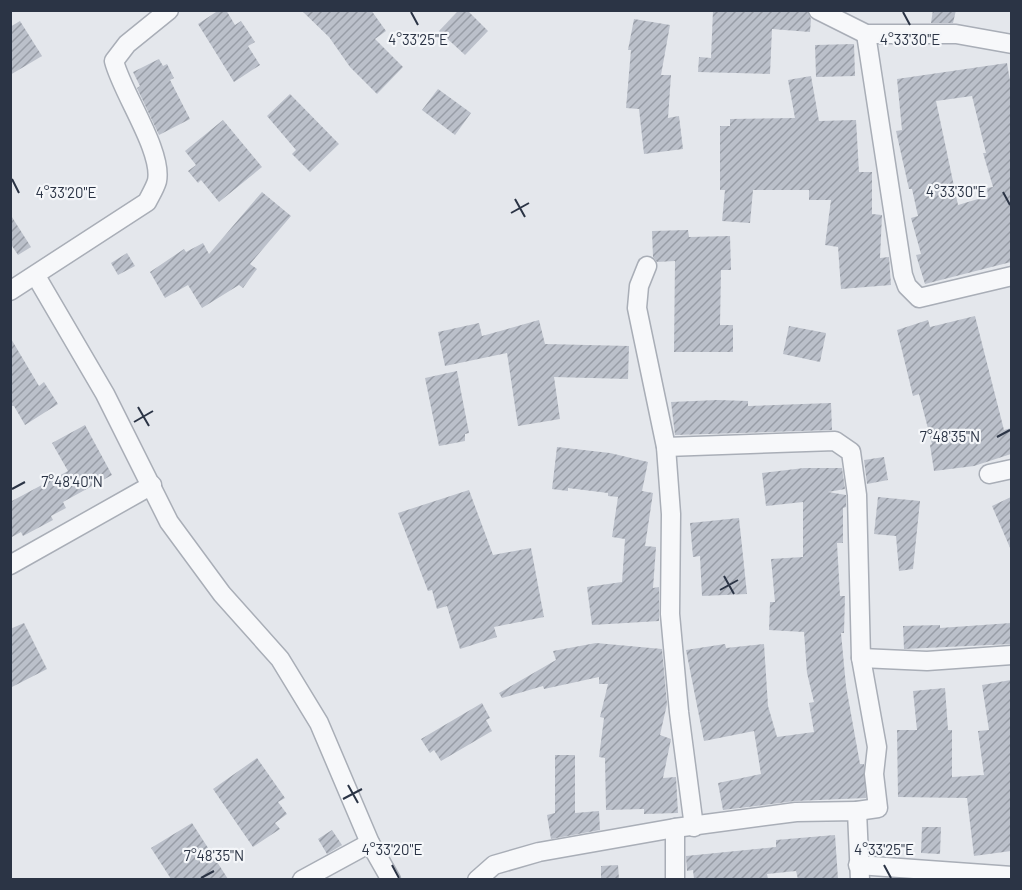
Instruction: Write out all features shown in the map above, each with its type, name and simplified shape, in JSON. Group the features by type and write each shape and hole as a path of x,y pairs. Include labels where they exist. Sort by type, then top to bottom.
{"street":[{"path":"10,291 147,202 157,180 156,165 147,137 118,79 114,61 127,44 169,10"},
{"path":"818,10 866,34 956,34 1011,44"},
{"path":"866,34 903,275 907,286 919,298 1011,276"},
{"path":"647,266 639,286 637,308 666,447 671,514 670,614 679,712 694,827"},
{"path":"36,276 105,394 169,522 222,594 280,659 319,723 370,843 391,879"},
{"path":"477,879 494,865 539,852 675,828 796,812 857,811 878,808 874,774 877,747 861,658 857,495 851,452 844,445 835,441 666,447"},
{"path":"989,474 1011,469"},
{"path":"10,565 152,484"},
{"path":"861,658 927,661 1011,655"},
{"path":"857,811 859,872 1011,876"},
{"path":"675,828 675,879"},
{"path":"302,879 370,843"}],"building":[{"path":"219,10 226,10 235,25 241,21 255,42 248,46 260,65 234,82 198,24"},
{"path":"301,10 371,10 386,31 375,39 403,67 377,94 350,67 329,37"},
{"path":"459,10 467,10 488,31 465,55 439,31"},
{"path":"713,10 807,10 811,19 810,32 772,29 770,74 698,72 699,57 711,58"},
{"path":"933,10 956,10 953,23 931,23"},
{"path":"634,19 670,25 661,75 671,75 668,118 679,116 683,149 644,154 639,109 626,108 631,50 628,50"},
{"path":"20,21 42,56 10,75 10,27"},
{"path":"854,44 855,76 816,77 815,45"},
{"path":"159,59 163,66 167,64 174,78 170,80 190,119 159,135 137,88 140,86 133,72"},
{"path":"1007,63 1011,87 1011,262 925,284 916,255 921,254 911,218 918,216 912,189 909,189 896,131 902,130 897,79","holes":["972,96 986,153 983,153 993,187 987,188 988,196 958,205 936,101"]},
{"path":"811,76 819,121 856,120 859,172 872,172 872,214 882,215 880,258 889,257 891,285 841,289 838,247 825,245 831,200 809,200 809,190 753,190 750,223 722,221 725,190 720,190 720,126 730,126 730,119 795,118 788,80"},
{"path":"438,89 471,113 455,135 422,110"},
{"path":"290,94 339,144 310,172 292,154 296,150 267,116"},
{"path":"223,120 262,167 219,202 201,180 198,183 188,171 196,165 185,151"},
{"path":"262,192 291,216 250,264 257,269 243,288 239,285 202,308 188,285 165,298 150,272 184,249 186,252 203,243 209,254"},
{"path":"10,214 31,247 18,255 10,243"},
{"path":"688,230 689,237 730,236 731,270 721,270 720,325 733,325 733,352 674,352 675,261 657,262 653,257 652,231"},
{"path":"127,253 135,266 118,275 111,263"},
{"path":"975,316 1004,430 1011,428 1011,454 974,466 934,471 930,445 932,444 919,394 913,396 897,330 928,320 930,327"},
{"path":"539,320 545,344 629,346 628,379 554,377 560,419 518,426 507,353 445,366 438,332 479,323 482,336"},
{"path":"789,326 826,333 820,362 783,354"},
{"path":"10,337 39,386 44,382 58,404 25,425 14,406 10,406"},
{"path":"457,371 469,433 465,434 465,441 439,446 425,378"},
{"path":"748,401 748,406 831,403 832,430 675,435 671,402"},
{"path":"85,425 112,475 63,502 66,508 51,516 53,520 23,536 21,532 10,538 10,502 68,471 52,443"},
{"path":"557,447 610,453 648,462 642,491 653,493 645,546 656,547 653,588 659,587 659,621 592,625 587,587 622,582 625,539 612,537 618,497 608,496 608,493 568,488 568,491 552,489"},
{"path":"884,457 888,480 867,484 864,460"},
{"path":"804,468 842,468 845,489 828,492 846,495 846,507 843,508 843,543 837,543 840,596 845,596 844,633 841,633 846,686 860,764 864,764 866,798 795,801 723,810 718,783 761,774 754,731 704,741 686,650 725,644 726,648 764,644 768,706 777,737 814,732 809,703 814,702 807,673 804,632 769,630 770,602 775,602 771,559 803,557 803,502 766,506 762,473"},
{"path":"469,490 493,555 531,548 544,617 494,627 497,637 460,649 447,606 437,609 432,590 428,591 398,513"},
{"path":"878,497 920,501 913,569 899,571 896,536 874,534"},
{"path":"1011,497 1011,550 992,506"},
{"path":"739,518 747,594 702,596 700,556 693,557 690,523"},
{"path":"24,623 47,669 10,688 10,629"},
{"path":"1011,623 1011,644 904,649 903,626 940,625 940,628"},
{"path":"596,643 662,649 667,704 660,735 671,739 663,778 676,777 678,813 644,814 644,809 606,810 605,758 599,757 604,718 600,717 608,684 599,684 599,677 544,689 543,686 502,698 499,693 556,660 553,651"},
{"path":"1011,680 1011,851 974,856 967,798 898,797 897,730 917,730 913,691 945,688 948,730 952,730 952,777 984,775 978,731 989,730 982,685"},
{"path":"482,703 490,718 486,720 492,731 441,761 434,750 430,753 421,739"},
{"path":"555,755 575,755 575,813 599,811 600,830 551,839 547,815 555,813"},
{"path":"257,758 285,798 278,802 287,814 275,823 280,829 253,847 213,789"},
{"path":"192,823 228,879 171,879 151,848"},
{"path":"922,827 941,827 940,854 921,853"},
{"path":"332,830 342,845 327,854 318,839"},
{"path":"835,835 838,879 798,879 796,871 767,874 768,879 694,879 693,870 687,871 686,856 776,847 776,840"},
{"path":"618,865 619,879 601,879 601,866"}]}
